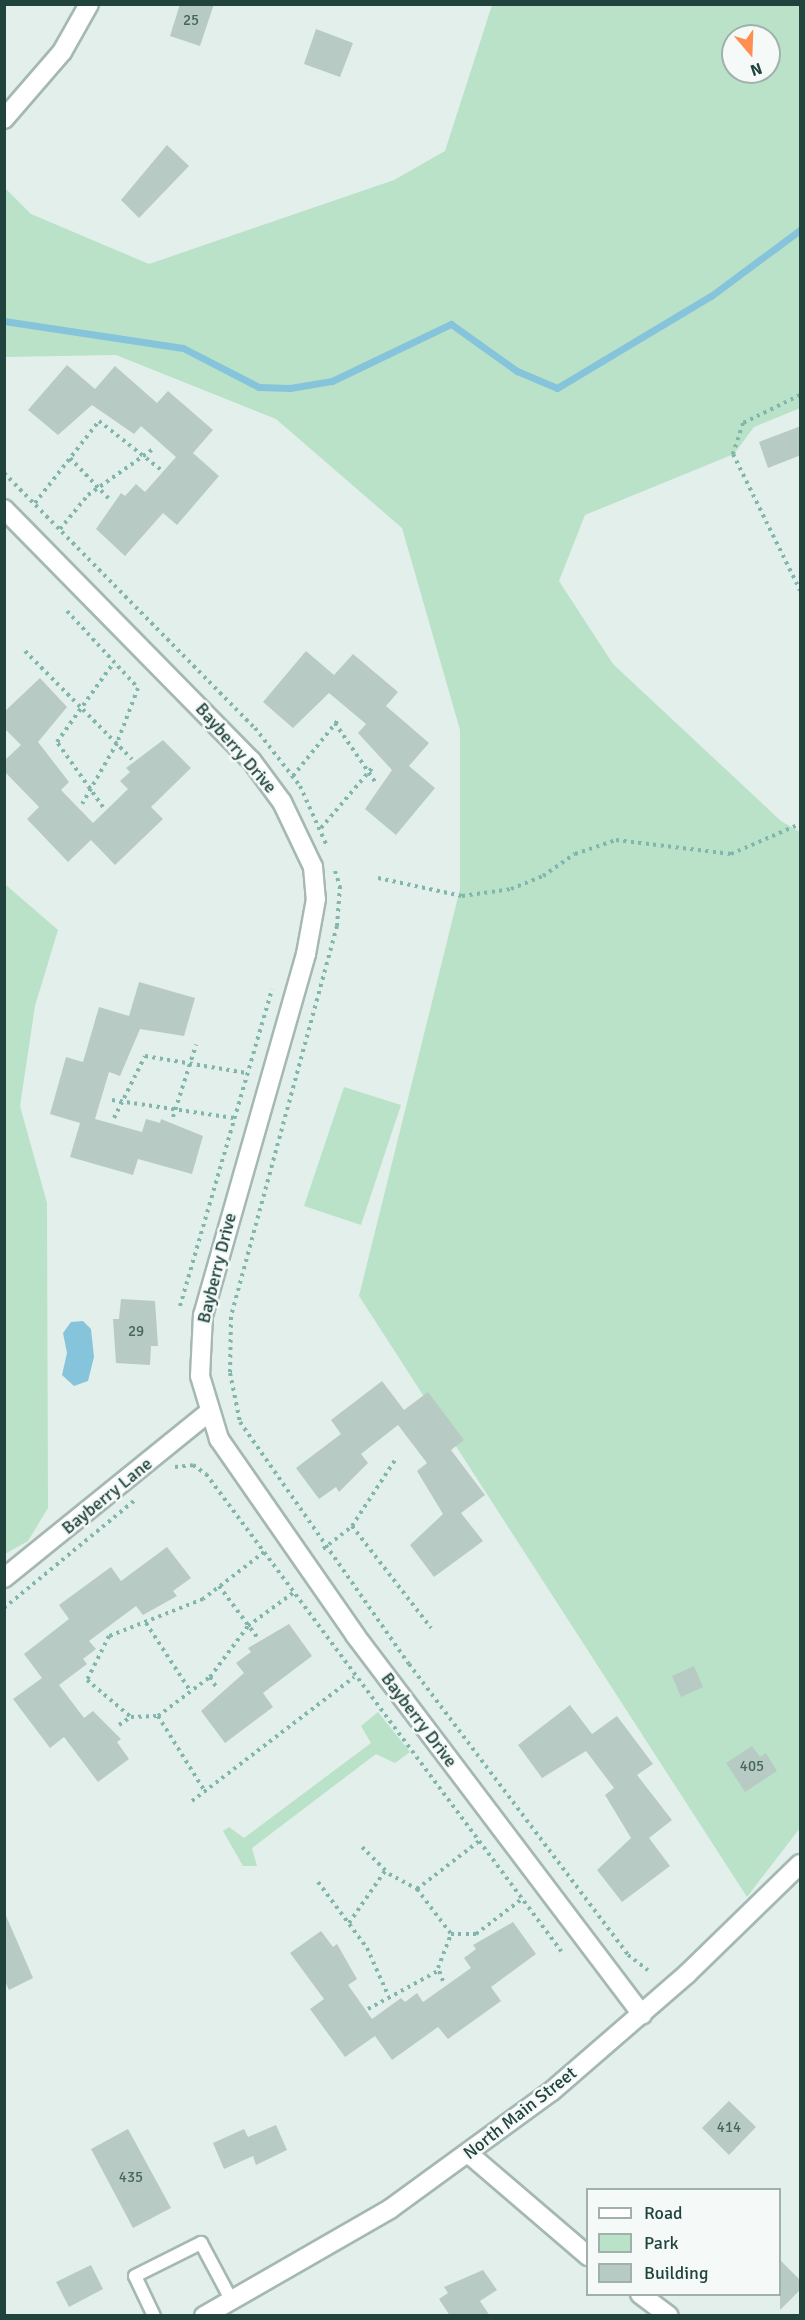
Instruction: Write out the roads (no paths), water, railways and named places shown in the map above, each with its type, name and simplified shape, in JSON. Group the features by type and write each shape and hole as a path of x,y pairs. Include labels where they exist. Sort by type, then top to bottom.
{"street":[{"path":"4,119 62,52 89,4"},
{"name":"Bayberry Drive","path":"4,509 251,760 287,810 313,867 316,898 306,954 204,1309 198,1366 209,1412 248,1489 642,2014"},
{"name":"Bayberry Lane","path":"4,1578 209,1412"},
{"name":"North Main Street","path":"204,2316 331,2246 469,2154 642,2014 801,1864"},
{"path":"469,2154 586,2254"},
{"path":"641,2296 669,2316"}],"lane":[{"path":"154,2316 135,2276 201,2242 232,2301"}],"water":[{"path":"83,1321 91,1329 94,1357 88,1381 74,1386 62,1375 67,1353 63,1333 71,1322"}],"waterway":[{"path":"4,321 183,348 259,387 290,388 332,381 451,324 517,371 557,388 711,296 800,230"}]}
